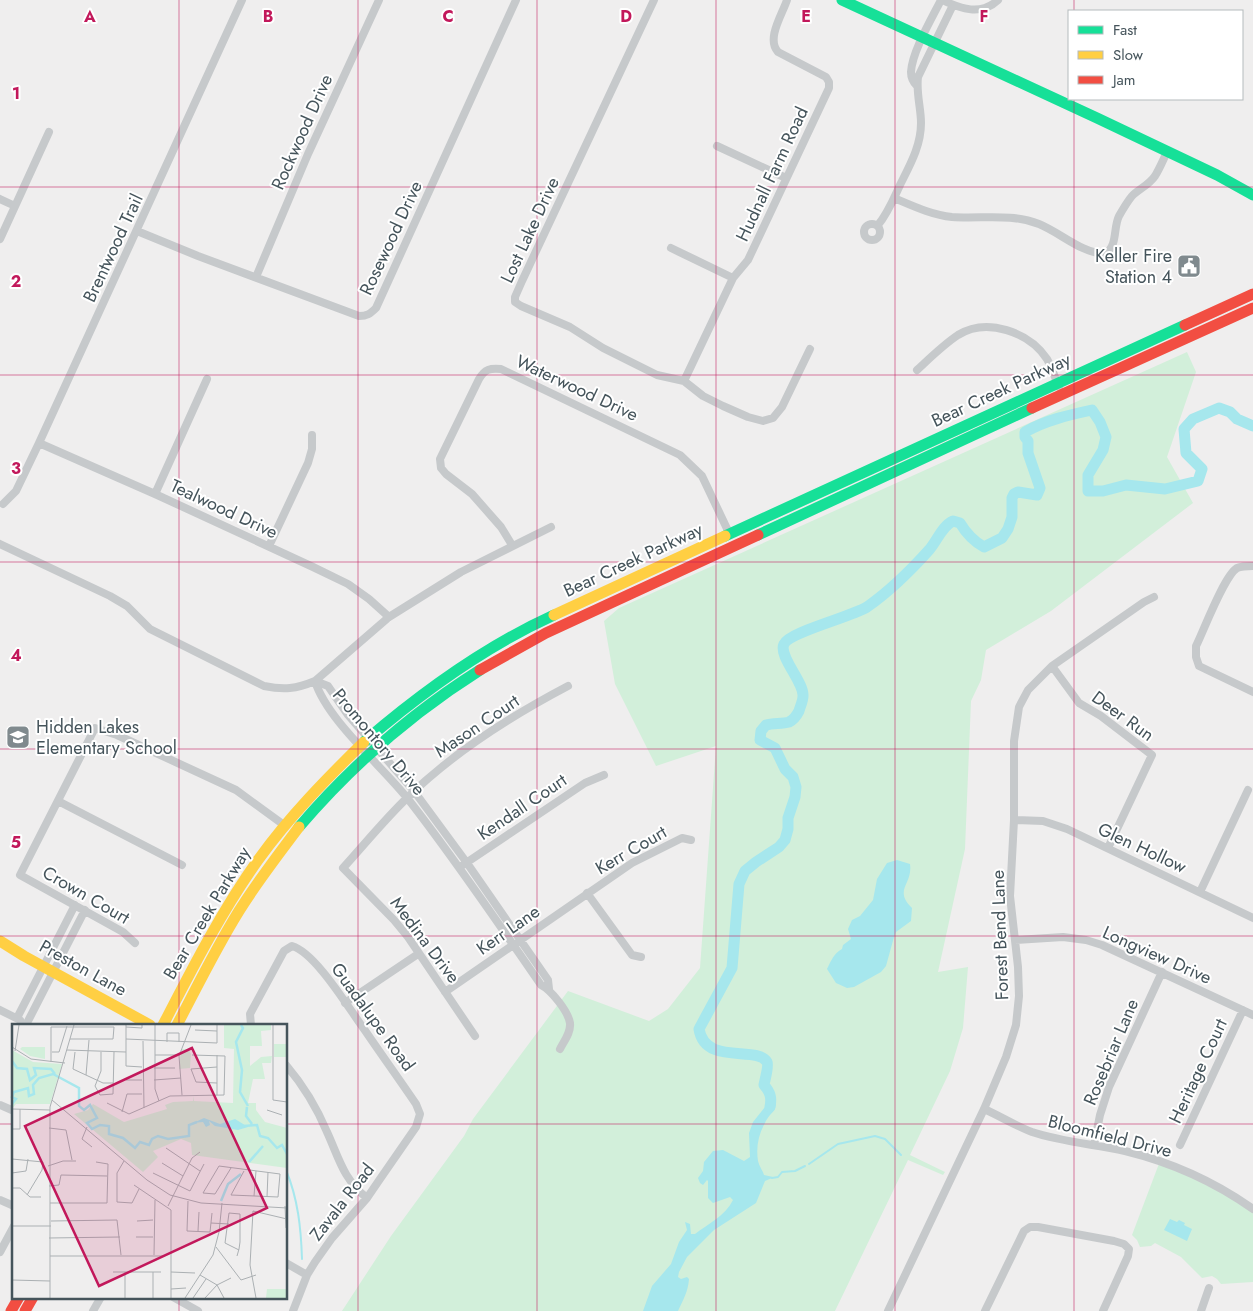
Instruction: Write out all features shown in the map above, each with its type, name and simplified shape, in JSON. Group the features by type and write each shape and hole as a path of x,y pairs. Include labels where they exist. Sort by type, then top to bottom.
{"main road":[{"path":"842,0 1167,152 1253,195"},
{"name":"Bear Creek Parkway","path":"179,1024 239,910 276,856 312,811 331,790 373,751 405,723 451,689 518,647 1060,389 1142,344 1252,298"},
{"name":"Bear Creek Parkway","path":"164,1024 228,904 284,825 322,782 364,742 397,713 444,678 490,648 541,622 730,535 1060,389 1147,356 1253,308"},
{"path":"1188,324 1193,335"},
{"path":"1142,344 1147,356"},
{"name":"Preston Lane","path":"0,941 148,1024"},
{"path":"11,1311 18,1298"},
{"path":"25,1311 32,1298"}],"street":[{"name":"Brentwood Trail","path":"4,504 16,491 242,0"},
{"name":"Rockwood Drive","path":"256,277 308,154 379,0"},
{"name":"Rosewood Drive","path":"137,231 198,256 359,316 370,314 376,308 516,0"},
{"name":"Lost Lake Drive","path":"654,0 514,299 521,306 570,327 603,348 657,375 684,381"},
{"name":"Hudnall Farm Road","path":"684,381 733,278 748,260 829,88 829,82 826,77 778,52 774,48 772,40 787,0"},
{"path":"917,86 912,81 913,62 942,0 973,10 983,10 998,0"},
{"path":"878,225 888,213 914,158 921,123 917,86 918,77 953,5"},
{"path":"0,239 49,132"},
{"path":"717,146 786,178"},
{"path":"894,198 926,212 941,216 1008,216 1022,219 1043,226 1083,248 1105,254 1110,251 1118,219 1125,205 1154,176 1167,152"},
{"path":"0,199 15,206"},
{"path":"671,248 733,278"},
{"path":"917,370 960,334 975,329 1000,327 1028,340 1046,358 1060,389"},
{"path":"684,381 703,396 763,422 773,418 782,407 810,349"},
{"name":"Waterwood Drive","path":"512,545 501,526 472,494 446,474 441,468 440,460 479,379 487,369 493,368 501,369 680,455 702,476 730,535"},
{"path":"155,494 207,379"},
{"path":"269,546 308,463 312,449 312,435"},
{"name":"Tealwood Drive","path":"39,442 269,546 348,584 369,599 388,617"},
{"path":"0,544 110,596 127,606 150,629 264,686 281,689 300,687 315,681 388,617 462,572 512,545 551,527"},
{"path":"1253,566 1244,566 1234,571 1228,578 1196,646 1196,657 1199,666 1253,692"},
{"name":"Forest Bend Lane","path":"888,1311 984,1109 1006,1057 1016,1025 1019,982 1010,896 1014,820 1014,741 1019,707 1028,690 1052,666 1154,597"},
{"name":"Deer Run","path":"1052,666 1079,703 1101,716 1152,755 1108,848"},
{"name":"Promontory Drive","path":"315,681 328,686 364,742"},
{"name":"Promontory Drive","path":"315,681 318,692 340,722 395,769 414,791 467,863 548,980 549,989 566,1014 570,1024 567,1037 560,1049"},
{"name":"Mason Court","path":"343,868 407,798 441,768 492,730 568,686"},
{"path":"340,722 348,715"},
{"path":"182,865 58,801 95,728 117,735 236,790 284,825"},
{"name":"Promontory Drive","path":"373,751 387,777 407,798 460,868 541,985 549,989"},
{"path":"387,777 395,769"},
{"name":"Kendall Court","path":"460,868 585,783 604,774"},
{"path":"1200,892 1248,790"},
{"name":"Crown Court","path":"58,801 20,874 123,932 135,943"},
{"name":"Glen Hollow","path":"1014,820 1036,820 1052,824 1108,848 1253,918"},
{"name":"Kerr Court","path":"587,892 632,863 682,838 691,840"},
{"name":"Medina Drive","path":"343,868 384,909 408,938 475,1036"},
{"path":"587,892 632,955 641,957"},
{"name":"Kerr Lane","path":"445,992 587,892"},
{"path":"0,1010 29,1024 75,905"},
{"path":"18,1018 85,910"},
{"name":"Longview Drive","path":"1015,940 1063,937 1086,940 1102,945 1253,1015"},
{"name":"Guadalupe Road","path":"250,1022 252,1009 284,951 292,946 302,951 319,968 345,1003 416,1104 420,1114"},
{"path":"345,1003 418,954"},
{"name":"Rosebriar Lane","path":"1094,1145 1108,1087 1162,972"},
{"name":"Heritage Court","path":"1180,1145 1243,1010"},
{"path":"288,1068 317,1110 344,1174 366,1198"},
{"path":"0,1105 12,1110"},
{"name":"Bloomfield Drive","path":"984,1109 1030,1131 1059,1140 1094,1145 1160,1161 1223,1190 1253,1209"},
{"name":"Zavala Road","path":"293,1311 307,1275 332,1238 366,1198 416,1127 420,1114"},
{"path":"0,1200 12,1205"},
{"path":"985,1311 1024,1231 1030,1227 1038,1227 1114,1241 1124,1244 1129,1249 1128,1256 1104,1311"},
{"path":"0,1252 12,1230"},
{"path":"288,1264 307,1275"},
{"path":"1201,1311 1209,1288"},
{"path":"93,1311 100,1298"},
{"path":"175,1298 198,1311"}],"green space":[{"path":"1187,352 1196,372 1167,457 1193,503 1051,611 986,650 981,680 971,701 965,849 938,972 968,967 963,1028 950,1071 910,1155 945,1172 943,1175 908,1160 835,1311 342,1311 391,1236 464,1136 473,1119 568,991 649,1021 668,1009 700,968 716,746 656,766 615,684 604,621 619,608"},
{"path":"1160,1161 1253,1209 1253,1282 1221,1284 1212,1276 1202,1278 1181,1257 1155,1243 1151,1246 1140,1247 1132,1235"}],"water":[{"path":"897,860 910,864 904,896 912,908 911,921 896,932 886,966 881,972 854,987 847,988 836,983 827,969 831,960 842,949 843,945 851,939 848,929 852,920 860,916 873,900 877,879 887,863"},
{"path":"771,1094 775,1096 776,1106 761,1132 757,1151 764,1175 773,1177 765,1181 756,1203 714,1230 687,1257 678,1277 681,1279 687,1277 689,1279 685,1296 678,1311 643,1311 652,1286 671,1264 679,1242 687,1230 685,1222 690,1224 691,1234 695,1234 721,1215 733,1200 730,1197 713,1203 708,1198 708,1181 703,1185 698,1178 703,1171 704,1162 713,1151 723,1150 744,1161 750,1157 749,1133 753,1122 765,1107 767,1098"},
{"path":"1170,1219 1177,1222 1179,1220 1192,1229 1187,1241 1164,1230"}],"waterway":[{"path":"770,1107 770,1095 764,1085 767,1062 761,1057 731,1053 711,1047 703,1040 699,1029 732,968 739,884 745,871 779,847 785,840 788,829 788,818 795,797 796,787 793,777 785,769 775,748 760,740 761,731 766,725 789,722 793,719 799,711 803,700 800,684 785,655 784,644 788,639 808,630 867,607 891,588 915,565 929,550 946,526 953,521 960,523 970,536 984,547 1002,538 1008,529 1012,517 1012,498 1014,494 1018,492 1037,495 1040,488 1028,453 1028,441 1025,437 1025,432 1041,424 1092,410 1100,422 1106,437 1103,450 1088,475 1088,491 1103,491 1126,485 1165,489 1198,481 1202,469 1186,453 1184,429 1193,419 1219,408 1230,412 1237,419 1253,426"},
{"path":"809,1164 838,1144 875,1136 885,1139 901,1155"},
{"path":"772,1178 778,1177 782,1172 795,1171 805,1166"},
{"path":"288,1176 298,1214 302,1259"}],"traffic: fast":[{"path":"842,0 1097,118 1217,175 1253,195"},
{"path":"725,536 1185,325"},
{"path":"758,535 1032,408"},
{"path":"364,742 454,672 503,641 554,615"},
{"path":"299,827 361,762 407,722 480,670"}],"traffic: slow":[{"path":"554,615 725,536"},
{"path":"164,1024 219,920 258,860 308,799 364,742"},
{"path":"178,1024 239,911 260,879 299,827"},
{"path":"0,941 148,1024"}],"traffic: jam":[{"path":"1185,325 1253,294"},
{"path":"1032,408 1253,308"},
{"path":"480,670 546,633 758,535"},
{"path":"11,1311 18,1298"},
{"path":"25,1311 32,1298"}],"place":[{"name":"Keller Fire Station 4","path":"1189,266"},
{"name":"Hidden Lakes Elementary School","path":"18,737"}]}
